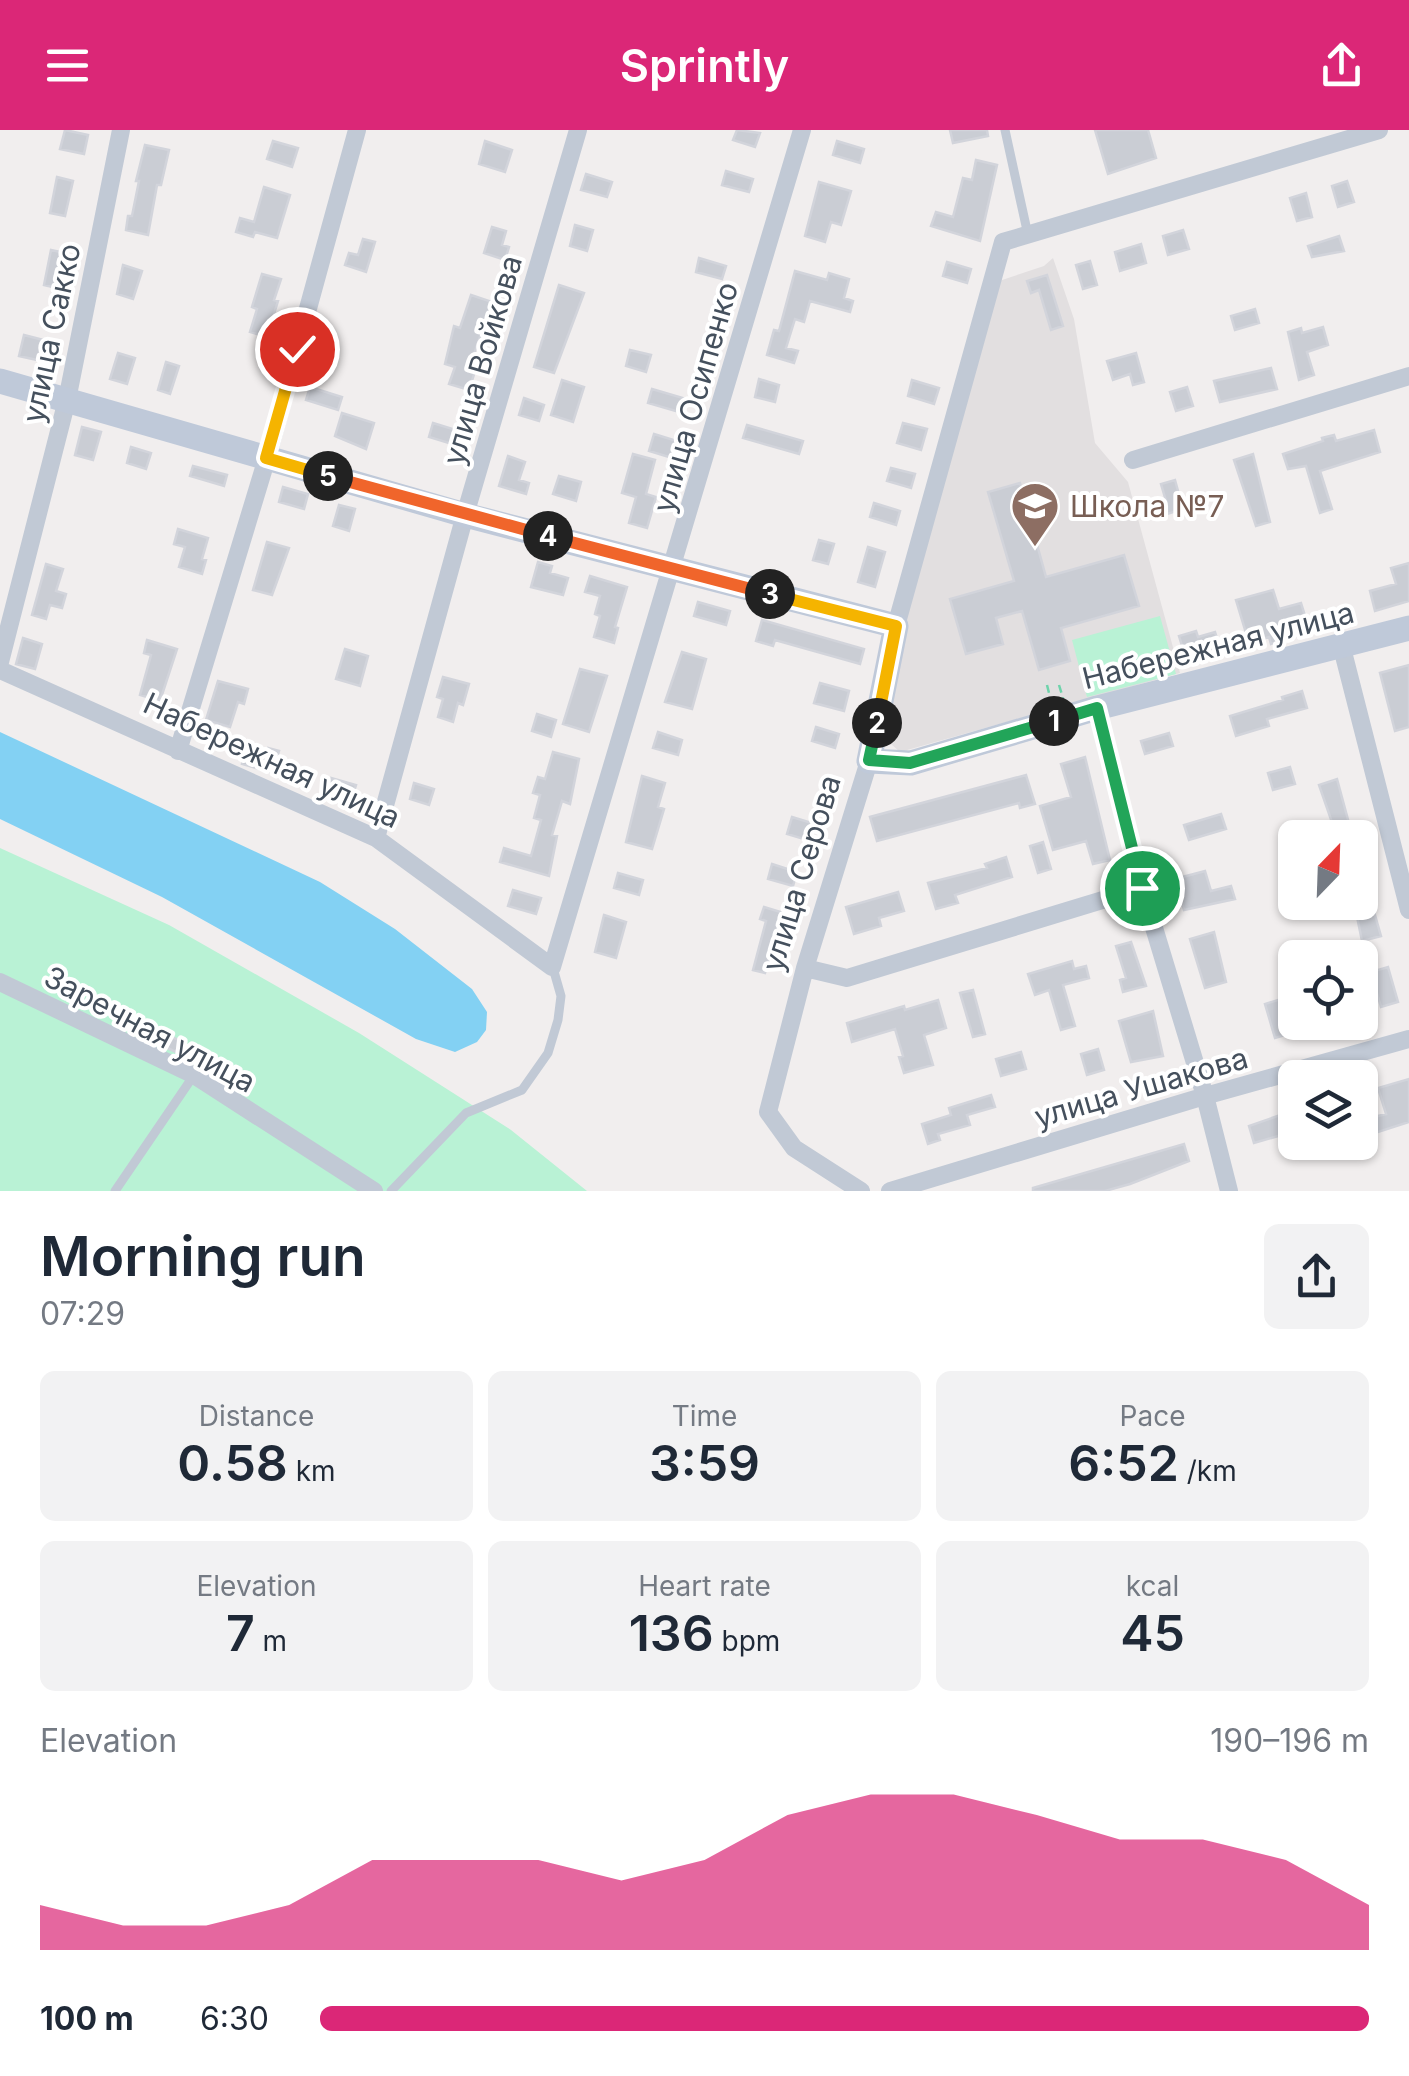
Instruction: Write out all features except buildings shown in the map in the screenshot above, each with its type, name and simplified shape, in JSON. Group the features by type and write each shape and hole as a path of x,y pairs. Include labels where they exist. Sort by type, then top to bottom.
{"street":[{"name":"улица Сакко","path":"0,662 67,400 120,130"},
{"path":"178,751 358,130"},
{"name":"улица Войкова","path":"376,838 578,130"},
{"name":"улица Осипенко","path":"552,966 802,130"},
{"path":"1028,236 1379,130"},
{"name":"улица Серова","path":"861,1191 794,1148 768,1112 806,968 869,760 896,626 1003,242 1028,236"},
{"path":"1133,460 1409,376"},
{"path":"0,380 466,515 896,626"},
{"name":"Набережная улица","path":"869,760 910,763 1097,708 1409,628"},
{"path":"1342,648 1409,910"},
{"name":"Набережная улица","path":"0,670 376,838 552,966"},
{"path":"1097,708 1142,888 1205,1096 1229,1191"},
{"path":"806,968 848,978 1142,888"},
{"name":"Заречная улица","path":"0,982 194,1076 374,1191"},
{"name":"улица Ушакова","path":"890,1191 1409,1039"}],"lane":[{"path":"1004,130 1028,236"},
{"path":"391,1191 466,1114 522,1090 548,1053 558,1020 562,996 552,966"},
{"path":"116,1191 194,1076"}],"path":[{"path":"1047,685 1053,708"}],"shaded area":[{"name":"Школа №7","path":"1053,258 1074,319 1095,443 1128,482 1180,673 900,752 882,736 906,615 996,282 1044,266"}],"green space":[{"path":"1160,616 1176,674 1087,697 1072,640"},
{"path":"0,848 169,925 359,1033 511,1130 587,1191 0,1191"}],"water":[{"path":"0,732 320,882 395,929 472,989 487,1012 486,1030 477,1042 455,1052 416,1039 162,897 0,819"}],"place":[{"name":"Школа №7","path":"1035,548"}],"route":[{"path":"297,349 266,458 466,515 896,626 869,760 910,763 1097,708 1142,888"}]}
